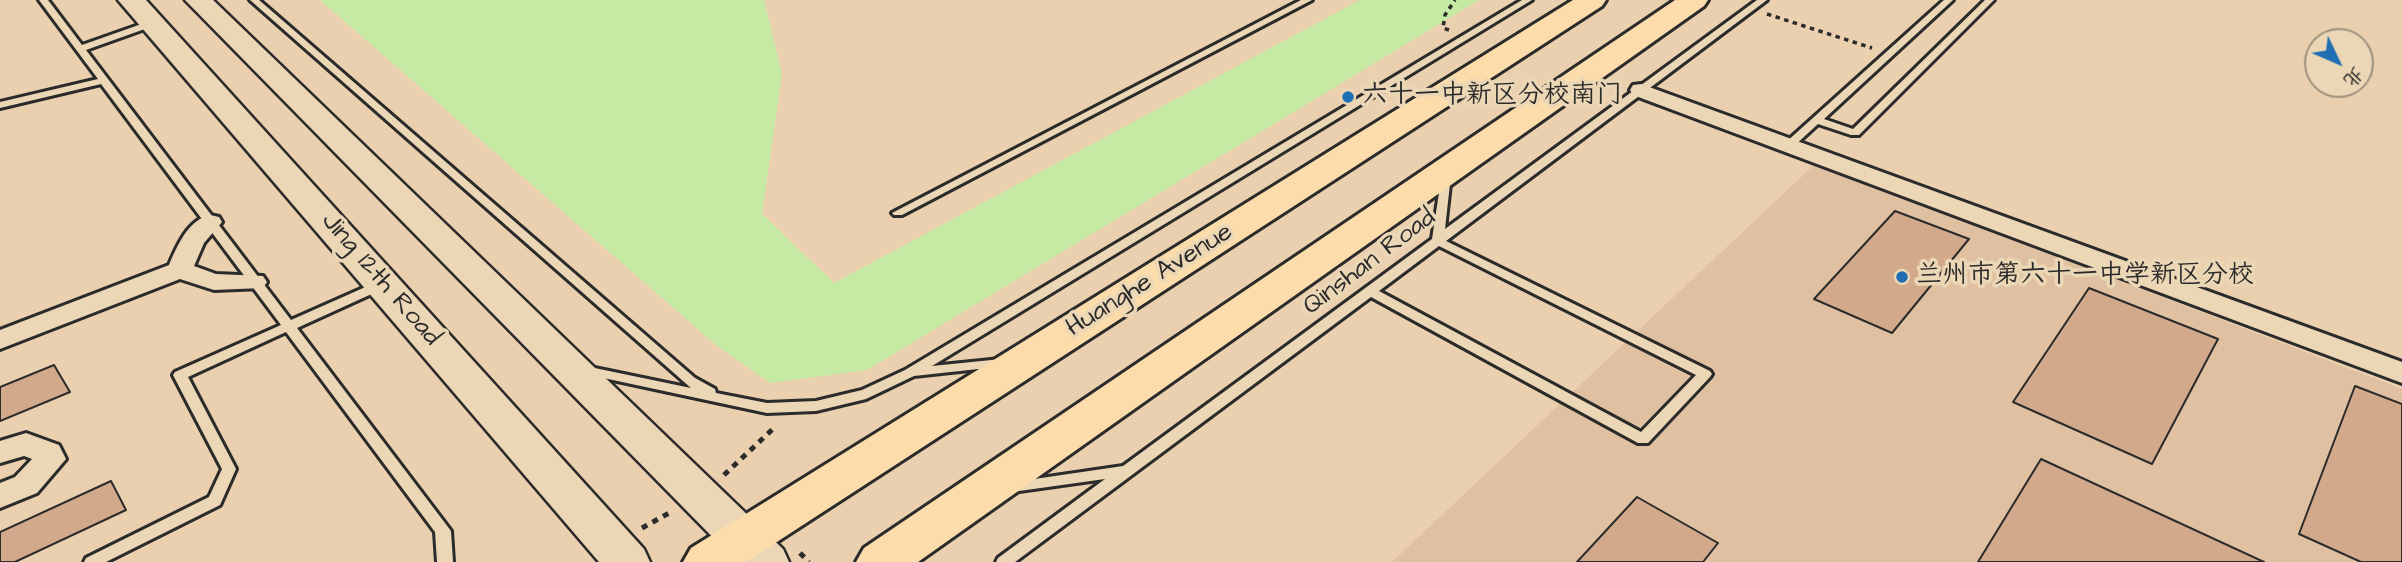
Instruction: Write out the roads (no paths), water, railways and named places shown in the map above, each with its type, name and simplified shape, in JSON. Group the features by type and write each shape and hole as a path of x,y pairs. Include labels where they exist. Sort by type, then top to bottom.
{"main road":[{"name":"Jing 12th Road","path":"131,0 627,562"},
{"path":"198,0 572,367 739,554"},
{"name":"Huanghe Avenue","path":"739,554 1026,360 1533,60 1592,0"},
{"path":"881,562 1694,0"},
{"path":"1533,60 1572,75 1594,69"}],"street":[{"path":"1642,90 2402,373"},
{"path":"180,270 192,242 209,222"},
{"path":"0,340 180,270 214,282 254,282"},
{"path":"0,452 26,444 48,453 51,459 26,485 0,496"}],"lane":[{"path":"43,0 443,531 445,562"},
{"path":"254,0 690,381 722,399"},
{"path":"898,212 1308,0"},
{"path":"572,367 766,408 816,406 866,394 910,373 1528,0"},
{"name":"Qinshan Road","path":"1004,562 1763,0"},
{"path":"1789,145 1949,0"},
{"path":"1817,120 1854,133 1990,0"},
{"path":"79,49 153,23"},
{"path":"0,105 103,81"},
{"path":"1370,291 1643,439 1705,374 1438,241 1446,171"},
{"path":"92,562 215,501 229,469 180,375 383,284"},
{"path":"910,373 1026,360"},
{"path":"984,491 1128,471"}],"place":[{"name":"六十一中新区分校南门","path":"1348,97"},
{"name":"兰州市第六十一中学新区分校","path":"1902,277"}]}
